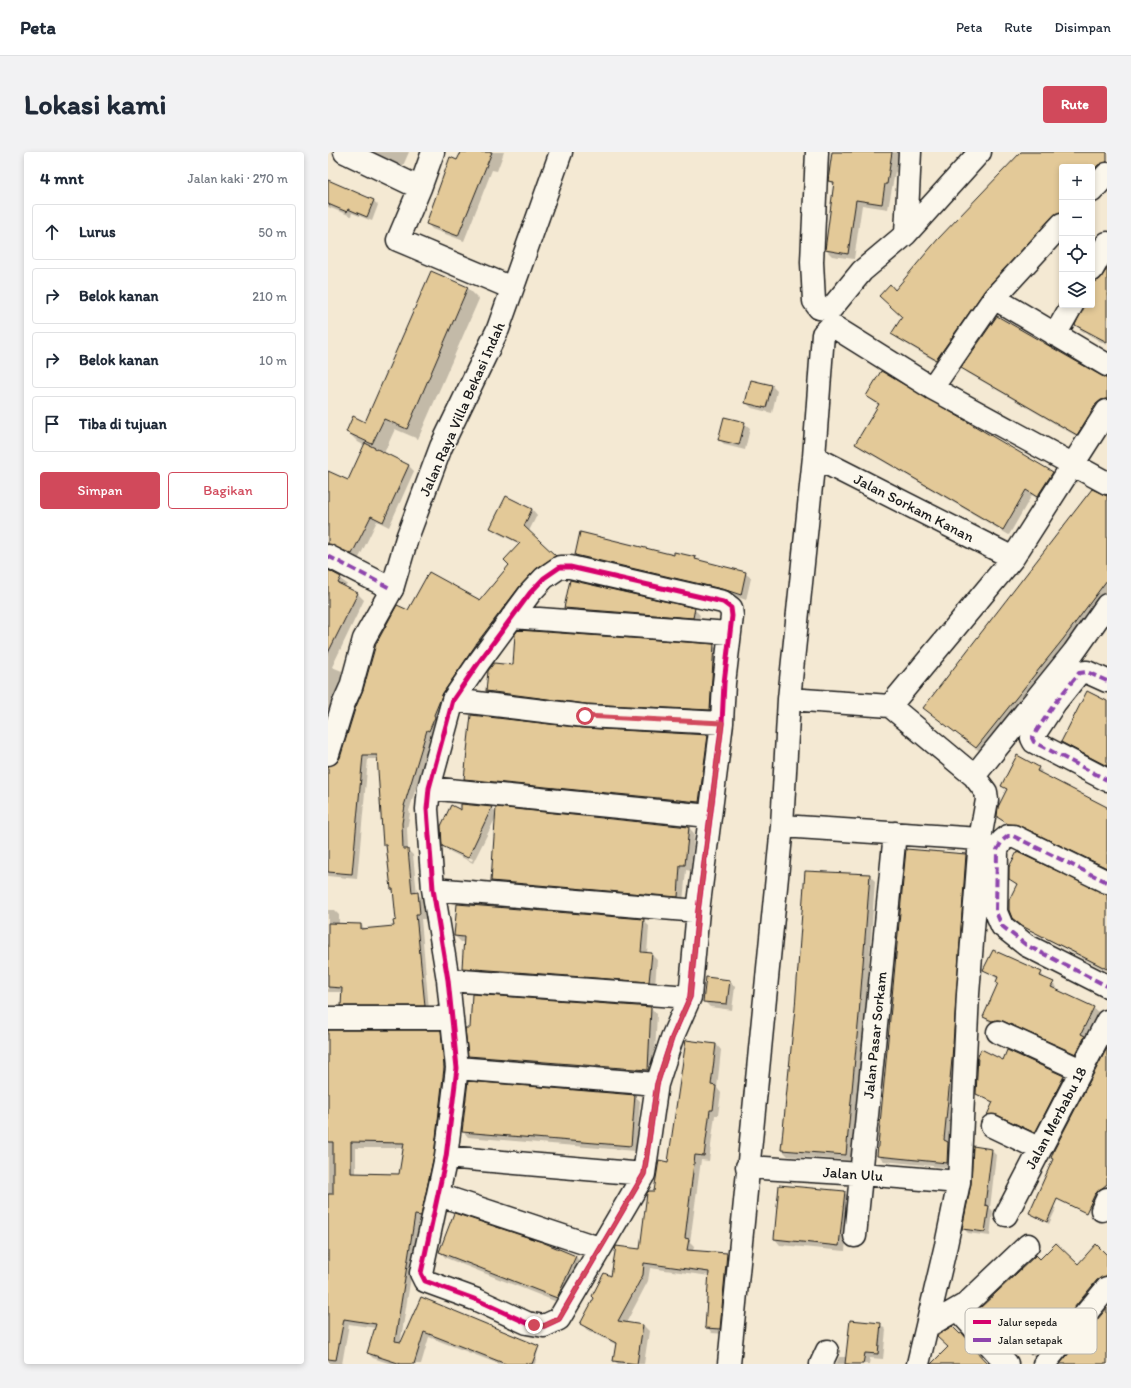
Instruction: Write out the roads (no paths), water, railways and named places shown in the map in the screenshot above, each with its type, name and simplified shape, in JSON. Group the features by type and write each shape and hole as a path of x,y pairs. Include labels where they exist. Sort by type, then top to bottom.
{"street":[{"path":"345,152 420,188"},
{"path":"433,152 420,188 398,240 512,288"},
{"name":"Jalan Raya Villa Bekasi Indah","path":"328,754 342,705 351,687 364,639 392,589 407,538 441,447 498,329 561,152"},
{"path":"817,152 812,262 814,301 819,308 830,310 862,272 906,234 978,153"},
{"path":"906,234 910,152"},
{"path":"1095,188 1107,174"},
{"path":"932,388 994,298 1059,227"},
{"path":"1095,265 1107,244"},
{"path":"994,298 1107,365"},
{"path":"1055,335 1070,308"},
{"path":"729,1364 747,1168 782,826 788,699 814,457 823,334 825,330 836,328 932,388 1107,483"},
{"path":"890,706 1013,558 1107,411"},
{"name":"Jalan Sorkam Kanan","path":"814,457 1013,558"},
{"path":"328,556 392,589"},
{"path":"560,567 570,567 723,602 729,605 732,611 722,723 698,911 690,997 672,1038 657,1084 644,1174 599,1248 559,1319 544,1326 527,1323 477,1300 425,1281 423,1278 422,1266 439,1195 446,1157 457,1068 448,980 433,889 427,809 429,788 453,700 478,662 512,617 530,592 544,578 560,567"},
{"path":"974,776 1074,652 1107,605"},
{"path":"512,617 729,633"},
{"path":"1107,681 1087,672 1079,673 1032,735 1032,740 1107,780"},
{"path":"788,699 890,706 974,776 986,792 987,800 980,839 968,994 959,1182 928,1326 918,1364"},
{"path":"453,700 585,716 722,723"},
{"path":"429,788 710,816"},
{"path":"782,826 980,839"},
{"name":"Jalan Pasar Sorkam","path":"855,1236 895,833"},
{"path":"1107,882 1013,836 1008,836 1002,841 997,850 996,912 1002,926 1026,945 1107,986"},
{"path":"433,889 698,911"},
{"path":"448,980 690,997"},
{"path":"328,1018 451,1018"},
{"name":"Jalan Merbabu 18","path":"1006,1215 1107,1021"},
{"path":"998,1032 1081,1070"},
{"path":"457,1068 657,1084"},
{"path":"992,1126 1040,1149"},
{"path":"446,1157 644,1174"},
{"name":"Jalan Ulu","path":"747,1168 862,1174 959,1182"},
{"path":"439,1195 599,1248"},
{"path":"928,1326 958,1310 1028,1245"},
{"path":"1090,1308 1107,1288"},
{"path":"958,1310 965,1318"},
{"path":"998,1354 1007,1364"},
{"path":"1044,1364 1052,1354"}]}
